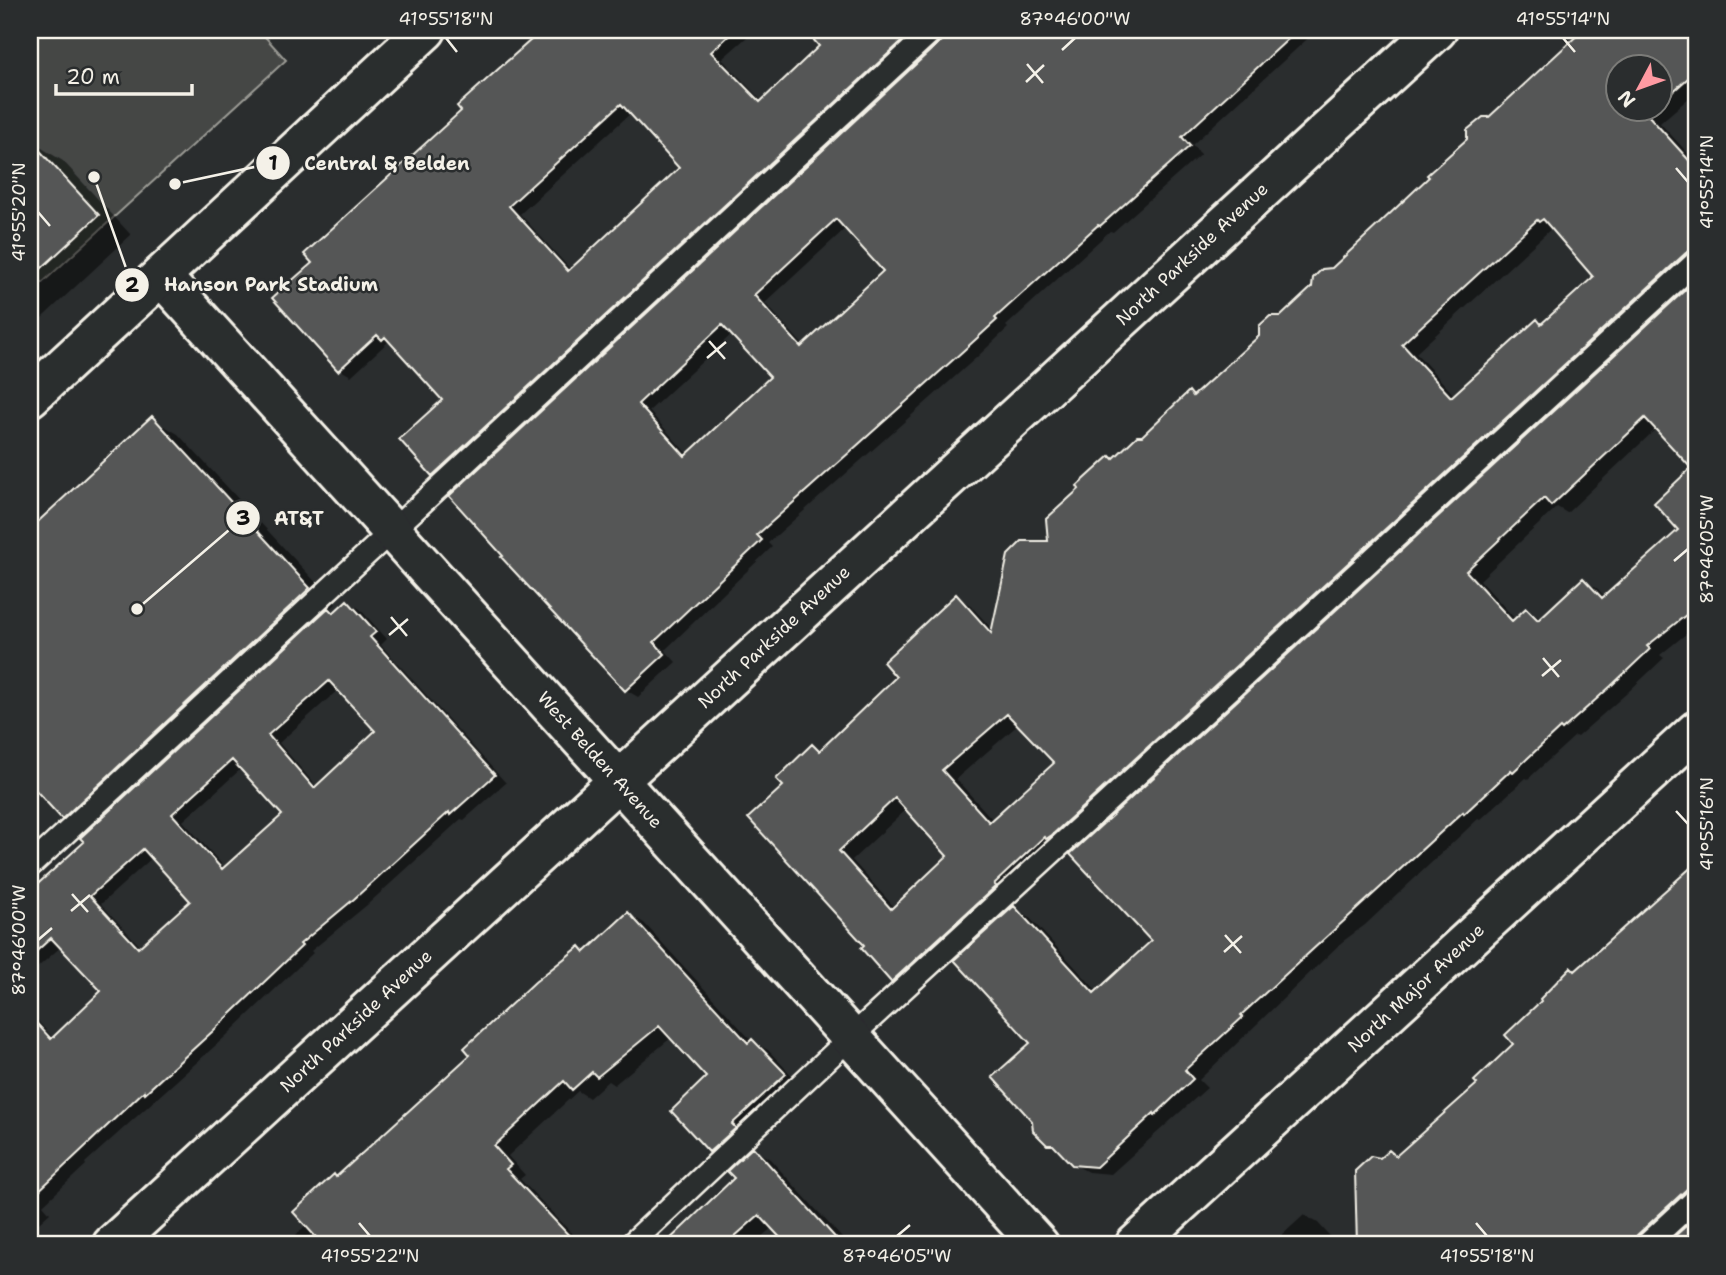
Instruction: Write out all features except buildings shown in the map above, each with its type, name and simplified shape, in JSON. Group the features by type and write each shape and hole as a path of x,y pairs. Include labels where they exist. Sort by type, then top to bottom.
{"street":[{"path":"30,397 426,30"},
{"name":"North Parkside Avenue","path":"112,1245 1437,30"},
{"name":"West Belden Avenue","path":"161,275 1039,1245"},
{"name":"North Major Avenue","path":"1135,1245 1696,731"}],"lane":[{"path":"30,866 933,30"},
{"path":"630,1245 851,1038 1696,262"},
{"path":"1646,1245 1696,1199"}],"shaded area":[{"path":"30,30 259,30 286,60 30,294"}],"place":[{"name":"Hanson Park Stadium","path":"94,177"},
{"name":"Central & Belden","path":"175,184"},
{"name":"AT&T","path":"137,609"}]}
